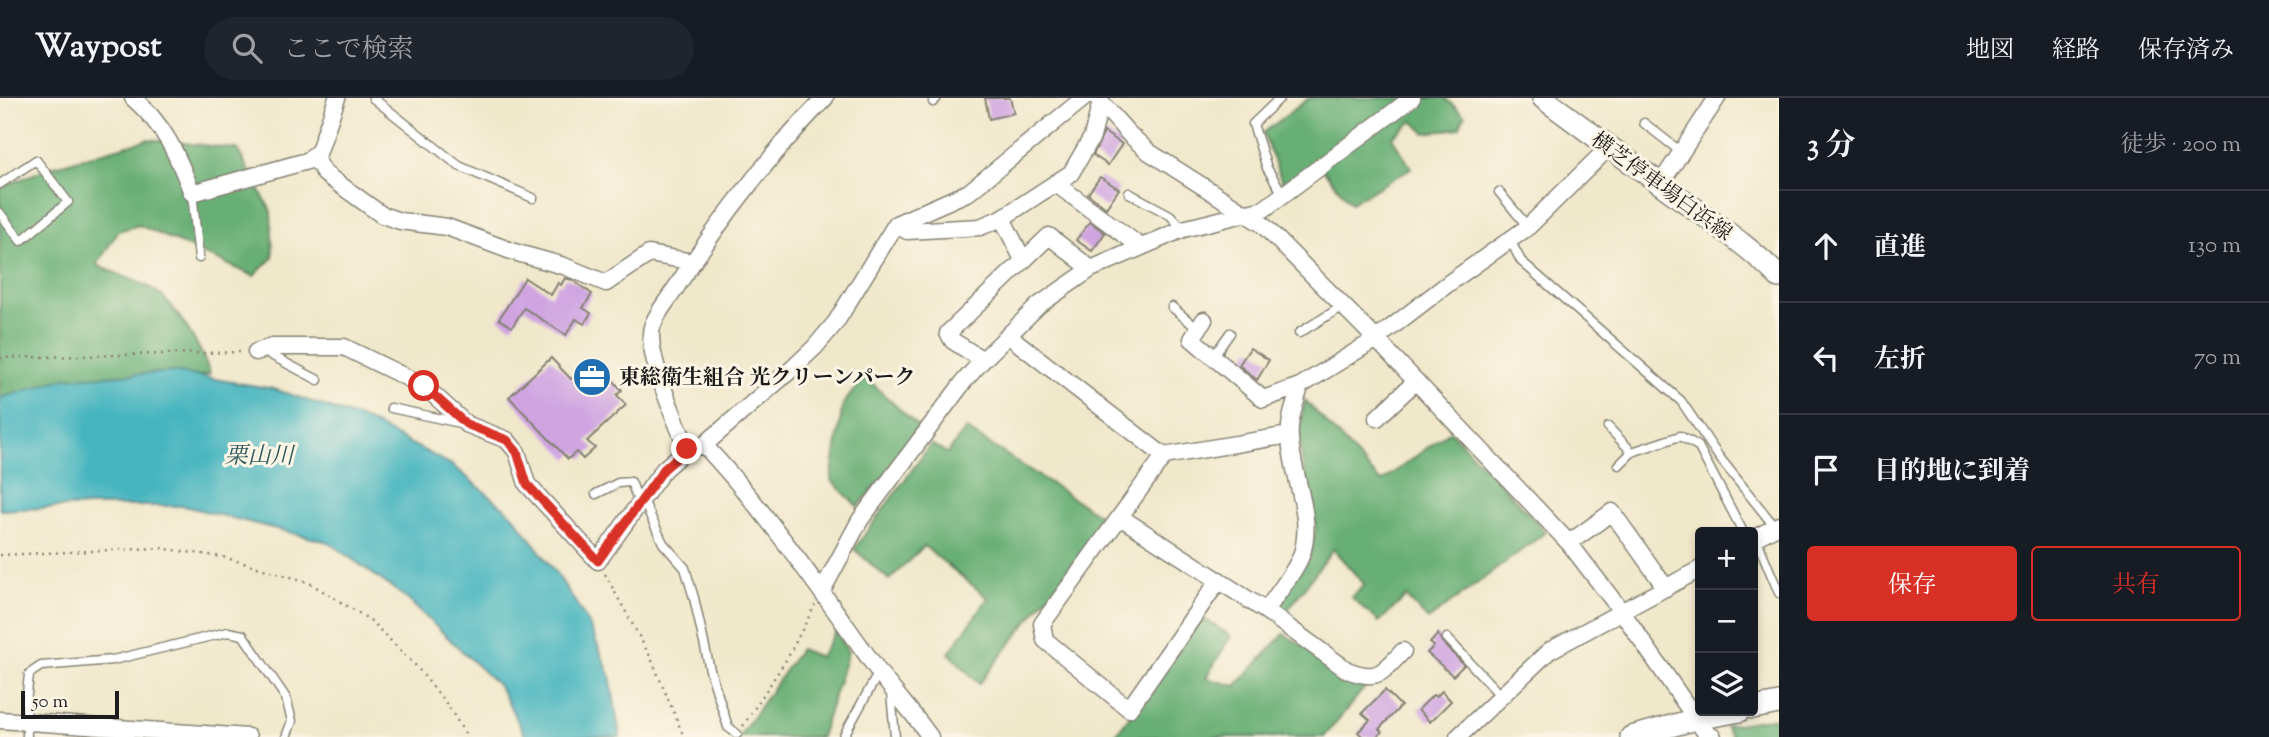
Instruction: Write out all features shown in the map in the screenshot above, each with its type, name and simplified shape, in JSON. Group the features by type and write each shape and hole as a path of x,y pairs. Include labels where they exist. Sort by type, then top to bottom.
{"main road":[{"name":"横芝停車場白浜線","path":"1543,98 1743,244 1779,277"},
{"path":"1758,707 1779,703"},
{"path":"1631,737 1712,716"}],"street":[{"path":"133,98 163,129 178,156 192,193 307,161 319,151 337,98"},
{"path":"687,449 651,346 652,327 692,262 771,158 825,98"},
{"path":"259,351 272,347 344,347 424,386 466,424 507,440 517,452 527,484 598,561 664,469 687,449 704,444 793,368 822,338 836,322 896,224 969,191 1084,98"},
{"path":"822,591 860,520 983,360 1039,305 1091,269 1183,229 1264,209 1412,98"},
{"path":"1661,183 1717,98"},
{"path":"896,224 907,231 980,227 1002,218 1071,173 1092,137 1099,100"},
{"path":"1099,100 1149,152 1262,224 1376,339 1569,542 1622,612 1705,732 1713,737"},
{"path":"1201,325 1192,339 1263,399 1300,386 1376,339 1528,227 1608,148"},
{"path":"314,156 325,174 382,215 400,221 447,227 606,283 649,254 692,262"},
{"path":"1055,183 1141,247"},
{"path":"1002,218 1023,260"},
{"path":"983,360 953,341 948,333 1049,236 1091,269"},
{"path":"1009,336 1164,456"},
{"path":"1377,418 1416,381"},
{"path":"1266,611 1300,556 1304,539 1304,510 1292,462 1289,435 1291,412 1300,386"},
{"path":"1219,580 1129,709 1045,640 1042,631 1042,624 1164,456 1289,435"},
{"path":"704,444 738,481 928,736"},
{"path":"1569,542 1612,512 1666,588"},
{"path":"1120,517 1266,611 1360,676 1374,677 1383,672 1403,651"},
{"path":"1758,533 1777,526"},
{"path":"1458,737 1549,651 1695,572"},
{"path":"0,720 27,729 248,737"}],"lane":[{"path":"373,98 459,166 533,198"},
{"path":"1280,98 1253,124 1266,168 1283,194"},
{"path":"1644,123 1682,152"},
{"path":"0,184 36,160 68,202 21,241 0,213"},
{"path":"1499,192 1528,227"},
{"path":"192,193 199,258"},
{"path":"1129,193 1170,215 1183,229"},
{"path":"1510,240 1521,261 1681,401 1719,457 1777,526"},
{"path":"1299,333 1343,306"},
{"path":"1172,307 1201,325"},
{"path":"1212,355 1230,332"},
{"path":"259,351 318,380"},
{"path":"391,408 466,424"},
{"path":"1608,427 1632,452"},
{"path":"1619,466 1632,452 1680,436 1698,446 1746,527"},
{"path":"596,494 618,483 631,482 663,543 685,568 727,727 737,734"},
{"path":"1758,550 1779,593"},
{"path":"27,729 29,674 41,666 113,660 228,632 243,635 286,698 292,721 286,737"},
{"path":"1447,638 1501,696"},
{"path":"843,737 879,672"},
{"path":"891,686 895,737"}],"path":[{"path":"0,358 259,351"},
{"path":"0,555 159,548 223,557 308,582 370,620 416,666 449,707 467,737"},
{"path":"598,561 651,658 684,737"},
{"path":"737,734 788,657 822,591"}],"green space":[{"path":"1309,98 1445,98 1465,116 1459,128 1425,133 1413,121 1392,137 1411,168 1351,203 1317,163 1283,184 1263,133"},
{"path":"149,139 237,149 271,211 273,257 254,276 139,225 118,231 97,265 144,285 165,299 188,330 210,374 0,414 2,187 48,168"},
{"path":"865,377 922,430 858,507 831,480 843,404"},
{"path":"1305,400 1381,482 1450,431 1546,532 1428,620 1406,597 1379,622 1351,597 1365,585 1333,549 1285,614 1274,607 1308,559 1316,529 1302,462 1299,432"},
{"path":"966,429 1107,520 979,684 949,653 988,598 924,546 889,580 854,549 931,444 947,453"},
{"path":"1203,618 1231,636 1206,678 1236,686 1284,634 1366,686 1324,737 1114,737"},
{"path":"836,631 848,652 821,737 739,737 800,649 820,657"},
{"path":"1779,717 1779,737 1732,737 1725,726"}],"water":[{"name":"栗山川","path":"174,372 274,389 365,420 452,465 513,515 588,622 610,675 620,737 526,737 499,686 405,597 328,542 184,506 0,510 0,398 66,378"}],"building":[{"path":"985,98 1010,98 1014,113 989,119"},
{"path":"1104,132 1122,144 1108,165 1093,155"},
{"path":"1100,177 1119,189 1106,208 1088,194"},
{"path":"1090,222 1105,233 1092,251 1076,240"},
{"path":"525,278 551,295 558,283 561,285 565,278 592,294 583,308 591,313 584,324 576,319 566,335 524,308 512,327 499,319"},
{"path":"1250,348 1269,360 1257,380 1239,365"},
{"path":"551,358 571,379 588,364 606,383 611,378 622,390 617,395 626,405 587,441 595,448 583,459 576,452 568,459 509,397"},
{"path":"1438,634 1464,665 1453,676 1427,653 1434,646 1430,643"},
{"path":"1385,690 1401,706 1379,729 1382,732 1376,737 1363,737 1358,732 1370,720 1362,713"},
{"path":"1442,691 1451,701 1430,722 1418,710 1433,695 1436,697"}],"place":[{"name":"東総衛生組合 光クリーンパーク","path":"592,377"}],"route":[{"path":"424,386 466,424 507,440 517,452 527,484 598,561 664,469 687,449"}]}
